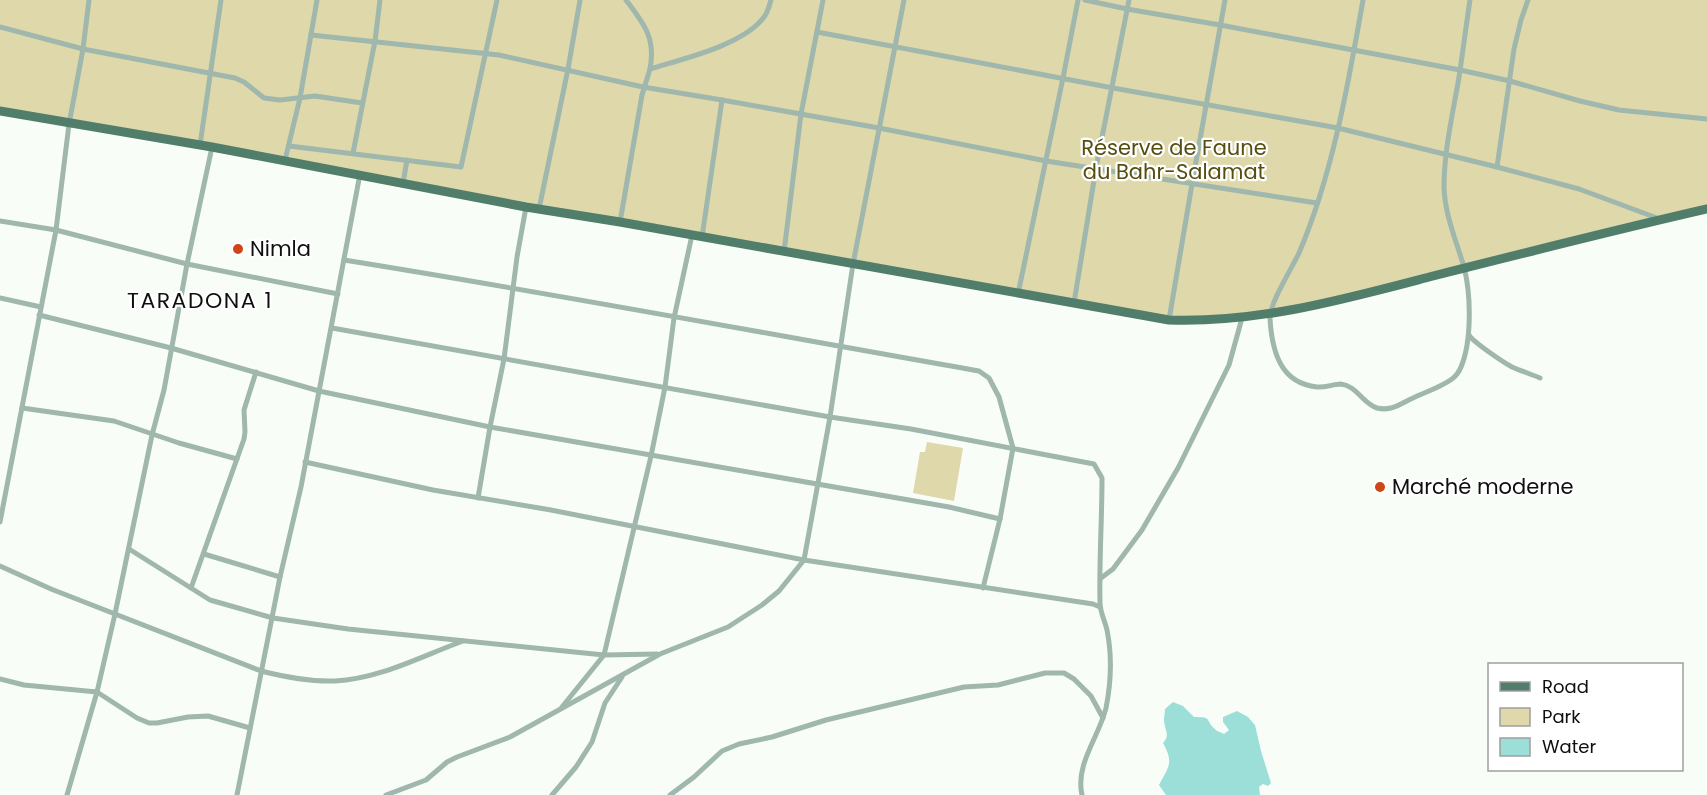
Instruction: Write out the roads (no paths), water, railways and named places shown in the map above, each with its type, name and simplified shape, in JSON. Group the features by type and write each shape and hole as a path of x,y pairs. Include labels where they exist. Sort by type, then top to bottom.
{"main road":[{"path":"0,111 285,160 526,207 1169,320 1195,321 1269,315 1339,300 1707,209"}],"street":[{"path":"0,522 56,231 69,124 83,49 89,0"},
{"path":"200,145 221,0"},
{"path":"285,160 300,98 317,0"},
{"path":"353,153 375,41 380,0"},
{"path":"289,146 461,167 497,0"},
{"path":"539,209 580,0"},
{"path":"620,222 644,87 653,54 651,41 626,0"},
{"path":"650,69 704,52 738,38 757,25 766,15 771,0"},
{"path":"784,252 801,114 823,0"},
{"path":"386,795 419,784 447,762 510,737 660,654 728,627 779,591 804,560 819,484 854,264 904,0"},
{"path":"1018,294 1078,0"},
{"path":"1085,0 1460,70 1619,110 1707,119"},
{"path":"1074,303 1096,168 1129,0"},
{"path":"1169,320 1225,0"},
{"path":"1364,0 1338,128 1317,203 1303,243 1269,315 1272,343 1278,361 1288,375 1304,384 1319,387 1341,384 1349,387 1368,404 1379,409 1390,408 1445,384 1455,377 1464,358 1468,333 1468,302 1464,268 1445,203 1446,155 1470,0"},
{"path":"1497,167 1514,49 1528,0"},
{"path":"0,27 83,49 239,79 264,98 280,100 315,96 362,103"},
{"path":"817,32 1338,128 1579,189 1660,220"},
{"path":"311,35 506,56 644,87 879,128 1046,161 1317,203"},
{"path":"702,237 722,100"},
{"path":"67,795 97,692 115,614 152,435 164,390 187,264 212,147"},
{"path":"403,183 407,160"},
{"path":"237,795 280,577 301,487 360,174"},
{"path":"478,498 504,358 526,207"},
{"path":"0,221 56,231 187,264 338,294"},
{"path":"559,711 604,655 651,456 674,318 692,235"},
{"path":"344,260 513,287 674,318 979,371 989,378 999,397 1013,448 1000,519 983,588"},
{"path":"0,298 41,307"},
{"path":"39,315 171,348 319,391 490,427 949,507 1000,519"},
{"path":"1101,578 1113,569 1142,530 1179,468 1229,365 1242,318"},
{"path":"332,328 830,417 911,429 1094,464 1102,478 1100,607 1107,632 1110,659 1109,693 1103,718 1081,771 1082,795"},
{"path":"1468,333 1477,344 1513,367 1540,378"},
{"path":"191,588 246,432 244,411 256,372"},
{"path":"22,408 114,421 152,435 237,459"},
{"path":"305,462 478,498 804,560 1093,604 1100,607"},
{"path":"129,549 210,600 273,618 348,629 604,655 660,654"},
{"path":"204,554 280,577"},
{"path":"0,566 261,671 284,676 315,680 356,678 387,670 465,640"},
{"path":"670,795 722,751 738,744 964,687 998,685 1045,672 1064,673 1074,679 1091,696 1103,718"},
{"path":"552,795 576,767 592,742 605,703 623,676"},
{"path":"0,679 24,685 97,692 137,718 149,723 208,716 250,728"}],"water":[{"path":"1173,702 1183,706 1194,717 1207,718 1216,730 1224,734 1229,730 1223,722 1223,717 1237,711 1248,717 1255,725 1271,783 1268,786 1263,784 1259,787 1260,795 1166,795 1159,785 1169,764 1163,743 1167,735 1164,720 1165,709"}],"place":[{"name":"Nimla","path":"238,249"},
{"name":"Marché moderne","path":"1380,487"}],"district":[{"name":"TARADONA 1","path":"200,300"}],"park label":[{"name":"Réserve de Faune du Bahr-Salamat","path":"1174,160"}]}
